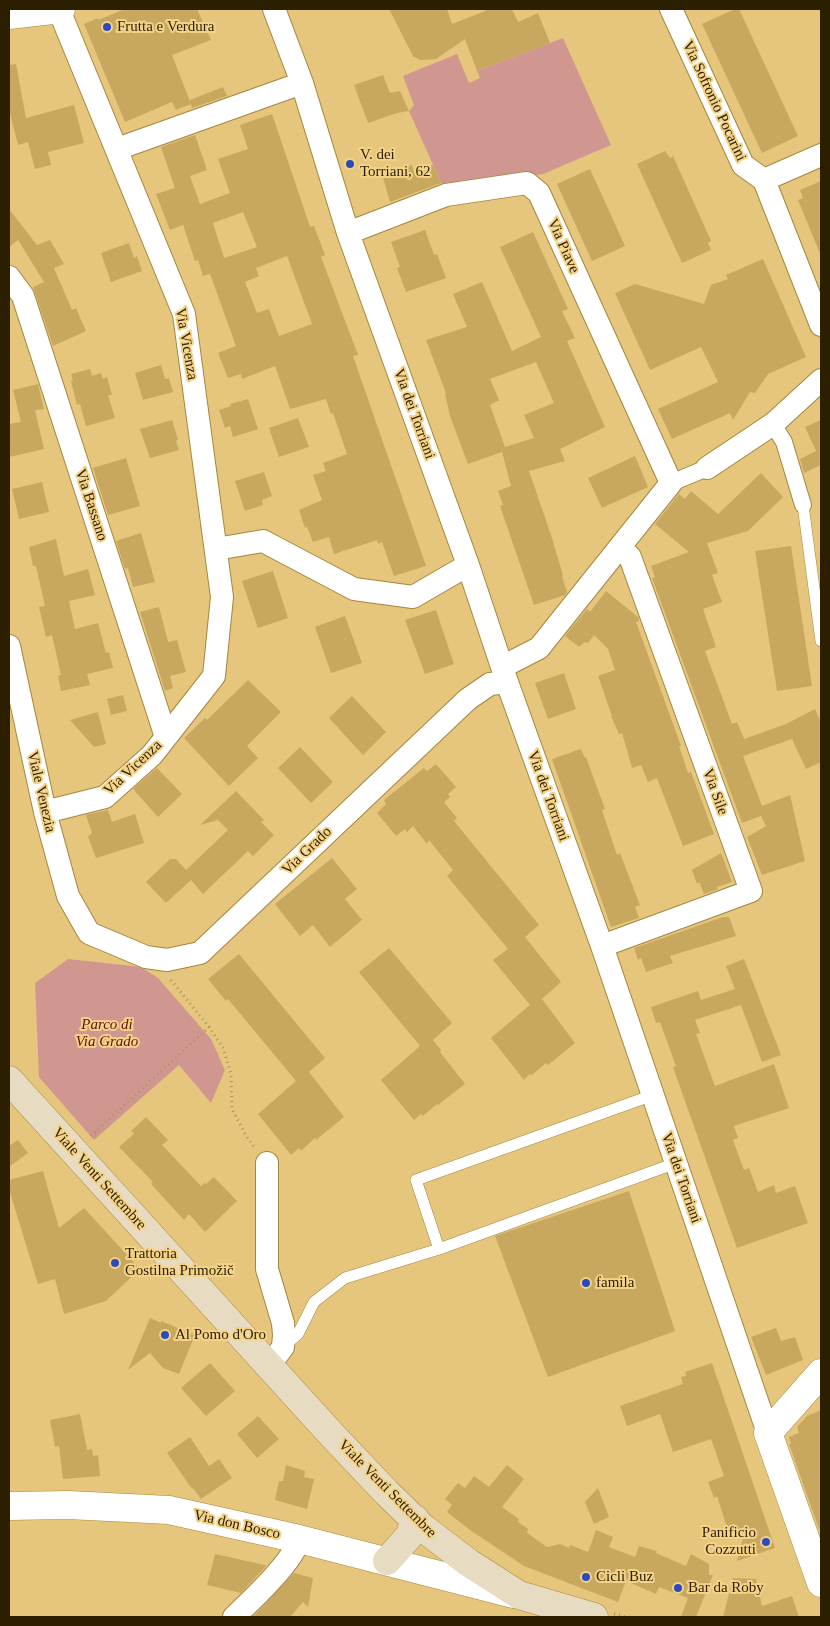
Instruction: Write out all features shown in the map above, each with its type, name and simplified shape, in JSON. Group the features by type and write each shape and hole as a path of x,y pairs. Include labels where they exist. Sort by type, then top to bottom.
{"main road":[{"name":"Viale Venti Settembre","path":"9,1080 70,1148 276,1356 369,1474 424,1528 465,1572 519,1595 600,1614"},
{"path":"387,1561 410,1535 415,1519"}],"street":[{"path":"9,15 60,9"},
{"name":"Via Vicenza","path":"44,812 105,797 152,755 214,676 222,597 184,314 60,9"},
{"name":"Via dei Torriani","path":"274,9 302,83 348,233 468,565 504,675 602,946 768,1434 821,1583"},
{"name":"Via Sofronio Pocarini","path":"671,9 743,165 764,180"},
{"path":"116,149 302,83"},
{"path":"821,155 764,180 821,325"},
{"name":"Via Piave","path":"348,233 446,195 527,184 539,193 671,483"},
{"name":"Via Bassano","path":"9,277 24,296 166,737"},
{"path":"504,675 539,648 671,483 707,468 772,424 821,380"},
{"path":"772,424 784,442 803,505"},
{"path":"216,549 263,541 354,589 413,597 468,565"},
{"name":"Via Sile","path":"602,946 751,891 630,557 620,548"},
{"name":"Viale Venezia","path":"9,646 44,812 68,896 89,932"},
{"name":"Via Grado","path":"89,932 146,957 167,960 200,953 468,699 504,675"},
{"path":"267,1163 267,1269 283,1323 284,1335 276,1356"},
{"path":"768,1434 821,1373"},
{"name":"Via don Bosco","path":"9,1506 68,1505 169,1510 387,1561 465,1572"},
{"path":"234,1617 297,1549 299,1539"}],"lane":[{"path":"803,505 821,641"},
{"path":"439,1249 416,1180 653,1096"},
{"path":"276,1356 298,1334 314,1302 345,1278 439,1249 676,1163"}],"path":[{"path":"167,960 172,982 223,1048 231,1074 232,1108 246,1136 267,1163"},
{"path":"70,1148 94,1135 209,1028"},
{"path":"600,1614 626,1617"}],"green space":[{"path":"563,38 611,145 543,174 443,187 409,111 414,105 403,76 457,54 469,83 480,78 477,71"},
{"name":"Parco di Via Grado","path":"68,959 141,967 158,978 211,1039 225,1070 211,1103 179,1065 94,1140 39,1077 35,983"}],"building":[{"path":"125,9 197,9 211,40 172,55 191,104 176,110 172,102 125,122 84,24"},
{"path":"389,9 447,9 452,24 490,9 512,9 518,22 538,13 550,43 477,71 465,39 436,59 420,60 413,56"},
{"path":"735,9 739,9 798,136 762,153 702,24"},
{"path":"16,64 26,118 74,105 84,143 48,152 51,165 35,169 28,142 18,145 9,109 9,65"},
{"path":"383,75 390,93 400,91 409,111 368,123 354,85"},
{"path":"223,87 227,96 192,108 190,100"},
{"path":"272,114 310,227 314,226 325,255 321,257 358,355 353,356 426,566 394,576 382,542 378,544 377,540 334,554 329,537 313,542 307,527 305,528 299,510 322,500 313,475 326,471 323,463 347,454 333,413 331,414 326,399 290,409 275,366 242,379 241,374 228,378 218,353 236,346 210,274 203,276 198,260 195,261 183,225 170,230 156,194 175,188 161,147 195,135 207,170 190,176 200,204 230,193 218,159 248,149 240,125","holes":["243,212 257,247 224,258 213,223","287,256 312,324 279,336 269,309 257,313 245,282 259,276 256,268"]},
{"path":"665,151 670,158 673,156 711,241 708,243 711,250 682,263 637,164"},
{"path":"412,165 415,175 433,165 441,183 390,202 382,174"},
{"path":"590,169 625,246 592,261 557,184"},
{"path":"821,181 821,256 798,200 803,198 800,190"},
{"path":"9,209 37,245 50,240 64,264 54,268 72,310 76,308 86,331 53,346 33,287 44,282 18,240 9,247"},
{"path":"425,230 434,255 437,254 446,278 406,292 397,268 400,267 391,242"},
{"path":"533,232 568,309 562,311 575,338 567,341 605,427 560,449 565,461 529,471 551,535 567,592 565,595 534,605 500,506 503,505 498,491 511,486 502,452 468,464 450,416 446,393 426,340 467,327 453,294 482,282 512,351 541,337 500,247","holes":["536,362 554,403 524,415 534,438 505,447 490,405 499,400 490,379"]},
{"path":"129,243 134,258 137,256 142,271 111,282 101,253"},
{"path":"763,259 806,357 768,374 755,393 750,392 733,420 730,413 672,439 658,409 718,382 701,347 650,370 615,293 635,284 704,304 711,285 728,279 726,275"},
{"path":"161,365 165,379 169,378 173,392 143,400 135,373"},
{"path":"90,369 92,376 101,373 103,379 107,377 112,395 108,395 115,418 86,426 80,404 77,405 71,374"},
{"path":"38,384 44,409 35,410 44,449 9,457 9,424 21,422 13,390"},
{"path":"248,399 258,429 233,437 230,426 225,428 219,410 231,406 230,404"},
{"path":"298,418 309,447 279,457 269,428"},
{"path":"172,420 179,450 150,458 140,429"},
{"path":"821,420 821,465 804,473 800,459 816,451 805,427"},
{"path":"635,456 648,487 602,508 588,478"},
{"path":"126,458 140,506 108,515 93,468"},
{"path":"264,472 272,496 262,500 263,505 245,511 235,481"},
{"path":"761,473 783,497 748,531 707,543 718,573 712,575 722,602 703,609 716,647 705,651 732,724 737,722 744,739 786,724 815,709 821,723 821,762 806,769 792,739 743,756 762,806 790,795 805,861 762,875 747,837 766,826 761,816 742,823 652,578 655,577 651,566 689,552 655,524 679,494 685,499 691,491 718,514"},
{"path":"42,482 49,512 19,519 12,489"},
{"path":"141,533 155,582 133,587 128,568 125,569 116,541"},
{"path":"56,539 64,576 88,569 95,595 69,601 75,629 98,623 106,653 109,652 113,668 87,674 90,685 61,691 58,676 61,675 52,635 46,637 39,607 45,606 36,566 33,566 29,547"},
{"path":"791,546 812,686 777,691 755,551"},
{"path":"273,571 288,618 258,628 242,581"},
{"path":"606,591 638,617 639,621 636,622 681,746 679,746 688,773 691,772 714,834 683,846 657,778 648,782 641,765 632,768 622,733 619,734 611,716 598,676 615,670 608,649 594,635 588,643 585,642 579,647 565,636 587,609 590,612"},
{"path":"159,607 168,642 177,640 186,672 170,676 173,688 165,691 140,612"},
{"path":"436,610 454,664 425,674 405,620"},
{"path":"345,616 362,663 331,673 315,627"},
{"path":"564,673 576,709 548,719 535,683"},
{"path":"248,680 281,712 247,746 258,758 229,786 184,738 205,718 207,720"},
{"path":"123,695 127,711 111,715 107,699"},
{"path":"352,696 386,732 363,755 329,718"},
{"path":"98,712 106,744 94,747 70,720"},
{"path":"300,747 333,782 311,803 278,768"},
{"path":"581,749 586,757 605,809 602,810 617,855 620,853 640,905 635,907 639,918 611,927 552,759"},
{"path":"436,764 456,787 448,794 450,797 444,802 457,818 454,821 539,925 525,937 561,982 542,999 575,1043 548,1065 546,1063 524,1080 491,1038 530,1005 493,960 508,949 447,876 453,870 429,840 427,844 413,826 407,832 405,829 396,836 377,813 386,804 384,800 424,768 427,771"},
{"path":"157,768 182,794 158,817 133,789"},
{"path":"236,791 264,820 261,822 274,835 253,856 248,851 203,894 191,880 166,903 146,882 170,859 176,859 186,870 228,830 218,820 200,825"},
{"path":"108,810 112,822 135,814 144,843 96,858 88,837 92,833 86,815"},
{"path":"721,853 732,882 704,894 699,882 697,884 692,870"},
{"path":"332,858 357,889 345,899 362,920 330,947 313,925 300,936 275,904"},
{"path":"723,917 729,917 736,936 670,956 673,963 646,972 641,958 638,960 634,948"},
{"path":"389,948 452,1023 433,1040 465,1084 423,1116 421,1114 414,1120 381,1080 420,1046 359,972"},
{"path":"239,954 325,1058 309,1072 344,1117 316,1140 315,1138 301,1151 299,1148 291,1155 258,1114 296,1081 228,999 226,1001 208,979"},
{"path":"744,959 781,1055 762,1062 741,1005 695,1020 700,1033 696,1034 715,1086 774,1064 789,1108 734,1126 738,1138 733,1140 744,1170 749,1168 758,1192 774,1185 776,1193 795,1186 808,1223 737,1248 673,1067 676,1066 660,1022 656,1023 651,1007 698,991 701,1000 735,989 726,966"},
{"path":"146,1117 168,1140 162,1145 201,1186 214,1177 237,1201 205,1232 189,1214 184,1220 151,1184 153,1182 119,1147 134,1134 131,1131"},
{"path":"18,1140 28,1153 9,1167 9,1146"},
{"path":"43,1171 59,1228 84,1208 140,1269 106,1301 64,1314 55,1279 38,1284 9,1189 9,1180"},
{"name":"famila","path":"629,1191 675,1331 548,1377 495,1236"},
{"path":"150,1318 195,1335 179,1374 163,1368 150,1353 128,1370"},
{"path":"776,1328 781,1341 795,1337 803,1360 766,1375 751,1337"},
{"path":"210,1363 235,1391 206,1416 181,1388"},
{"path":"712,1363 775,1548 737,1561 743,1538 729,1534 717,1496 714,1498 708,1482 724,1476 711,1439 673,1452 660,1414 627,1426 620,1406 683,1384 681,1377 686,1376 685,1372"},
{"path":"821,1410 821,1529 819,1529 789,1444 791,1444 789,1437 799,1433 797,1427 807,1416"},
{"path":"80,1414 87,1450 92,1449 93,1456 98,1455 100,1476 63,1479 59,1446 55,1447 50,1420"},
{"path":"258,1416 279,1439 257,1458 237,1434"},
{"path":"190,1437 209,1466 219,1459 232,1478 201,1499 167,1453"},
{"path":"286,1465 305,1471 304,1477 314,1479 307,1509 275,1500 279,1481 283,1481"},
{"path":"507,1465 524,1479 502,1507 519,1519 518,1522 528,1529 527,1533 547,1547 560,1544 569,1548 570,1545 588,1552 596,1530 613,1537 609,1547 635,1557 639,1546 657,1551 656,1553 686,1566 691,1554 709,1564 709,1575 713,1575 696,1617 681,1617 688,1598 659,1587 656,1594 626,1581 618,1602 524,1566 470,1530 447,1512 452,1505 445,1499 458,1483 465,1488 474,1476 489,1487"},
{"path":"598,1488 609,1517 594,1524 585,1502"},
{"path":"215,1554 266,1566 241,1593 207,1585"},
{"path":"294,1573 313,1578 308,1607 303,1602 290,1617 253,1617"},
{"path":"733,1578 756,1579 762,1606 792,1596 799,1617 723,1617"}],"place":[{"name":"Frutta e Verdura","path":"107,27"},
{"name":"V. dei Torriani, 62","path":"350,164"},
{"name":"Trattoria Gostilna Primožič","path":"115,1263"},
{"name":"famila","path":"586,1283"},
{"name":"Al Pomo d'Oro","path":"165,1335"},
{"name":"Panificio Cozzutti","path":"766,1542"},
{"name":"Cicli Buz","path":"586,1577"},
{"name":"Bar da Roby","path":"678,1588"}]}
